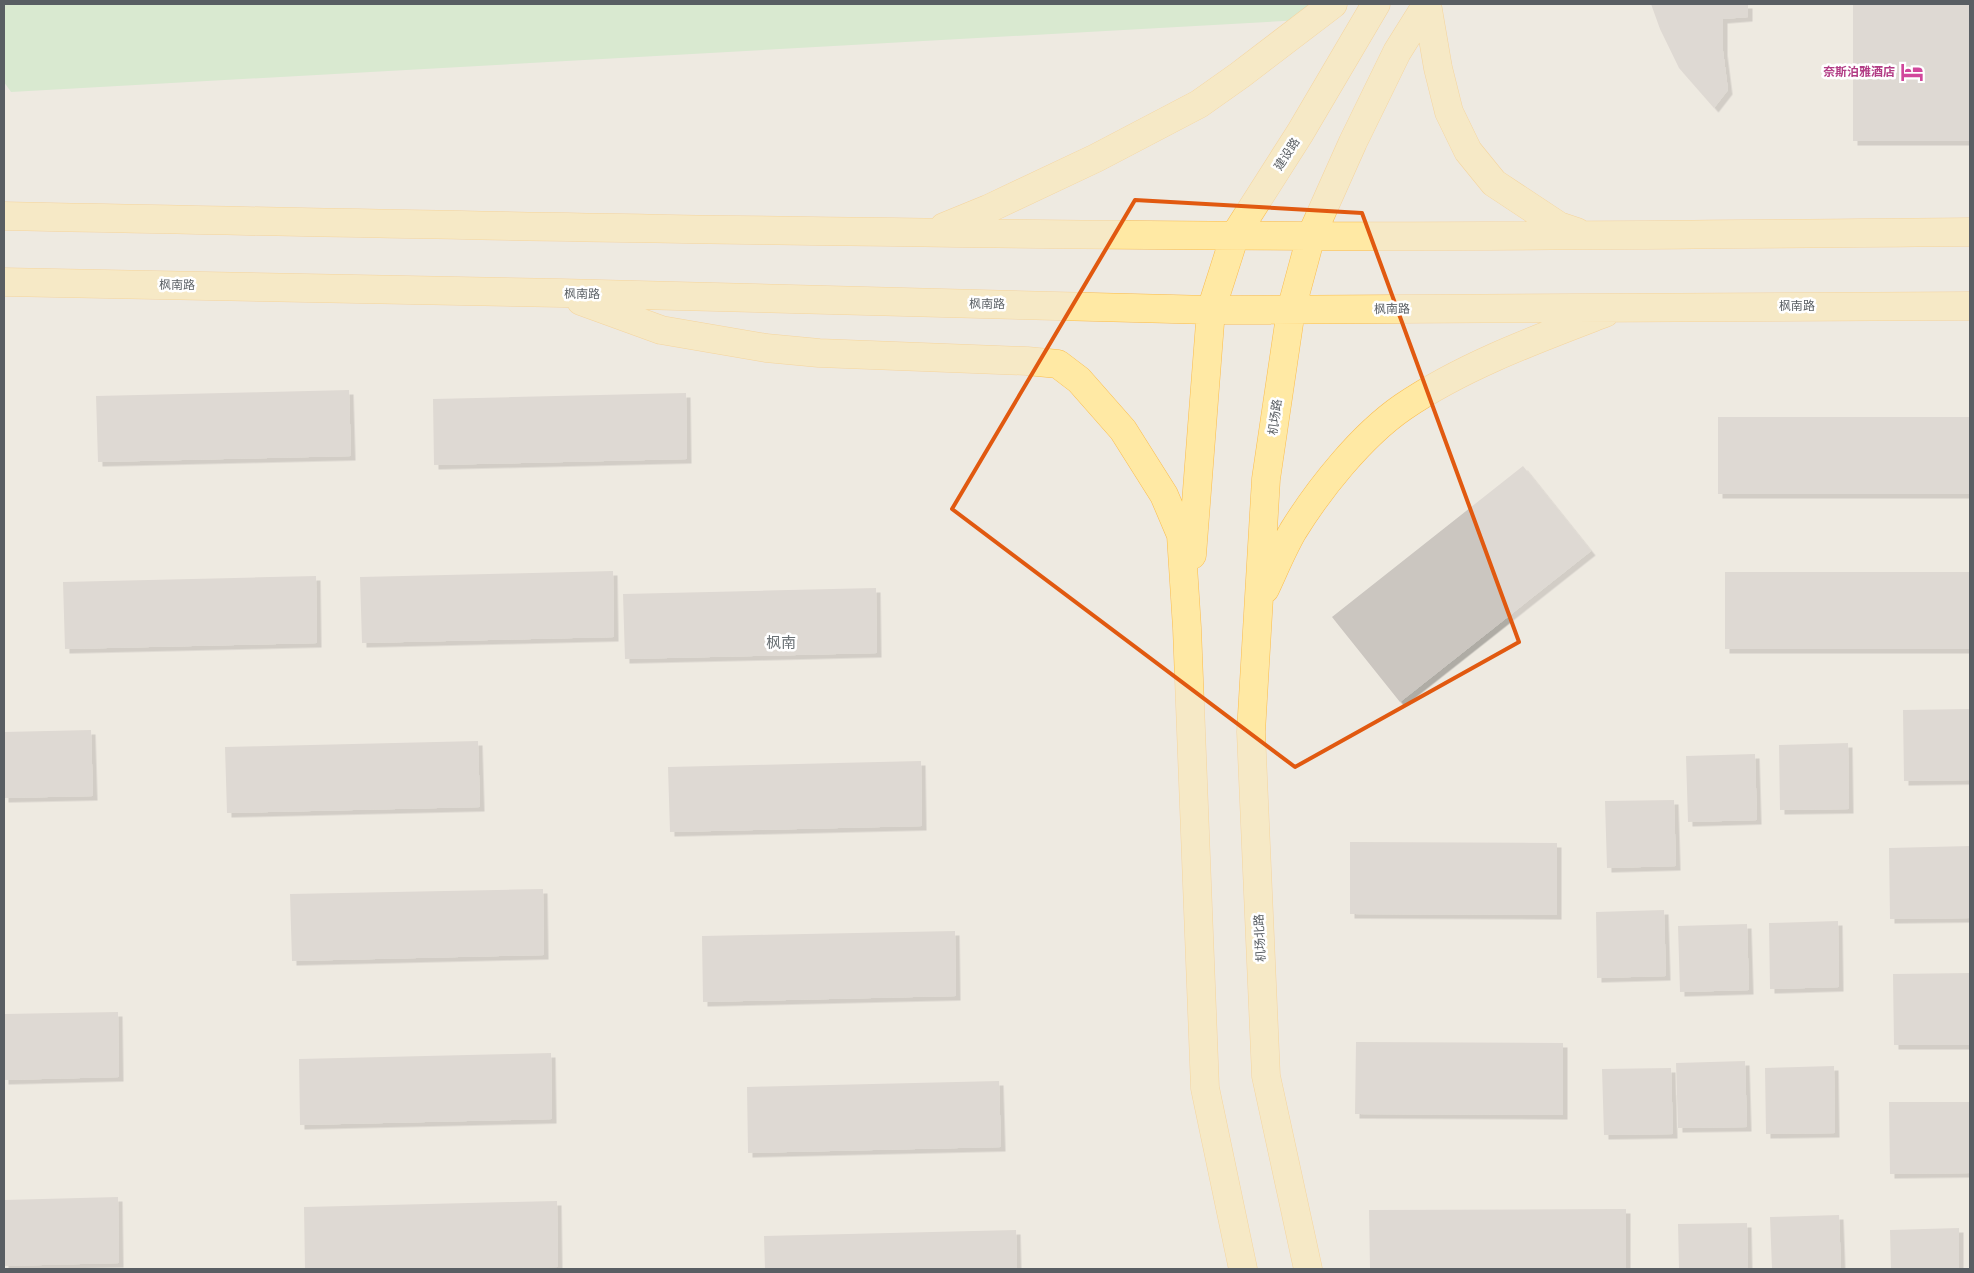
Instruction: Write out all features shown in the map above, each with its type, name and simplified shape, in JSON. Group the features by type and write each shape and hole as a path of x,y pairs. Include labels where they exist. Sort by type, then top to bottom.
{"main road":[{"path":"933,232 988,209 1096,158 1199,104 1240,76 1333,4"},
{"name":"建设路","path":"1211,310 1235,235 1300,134 1376,4"},
{"path":"1311,236 1396,52 1427,4"},
{"path":"1427,4 1438,68 1449,112 1468,151 1494,183 1560,226 1585,235"},
{"path":"4,216 676,229 1311,236 1970,232"},
{"name":"机场路","path":"1259,602 1266,479 1291,310 1311,236"},
{"name":"枫南路","path":"4,282 561,293 1211,310 1970,306"},
{"path":"561,293 661,330 766,348 819,353 1027,361 1058,364 1079,380 1123,430 1164,495 1181,535 1187,628 1205,1088 1243,1269"},
{"path":"1259,602 1293,532 1323,488 1361,443 1402,408 1474,366 1557,331 1622,307"},
{"path":"1187,628 1211,310"},
{"name":"机场北路","path":"1259,602 1251,732 1266,1076 1308,1269"}],"highlighted area":[{"path":"1135,200 1362,213 1519,642 1295,767 952,509"}],"green space":[{"path":"4,4 1332,4 1320,19 11,92 4,82"}],"building":[{"path":"1651,4 1748,4 1748,17 1723,19 1723,51 1728,90 1714,108 1679,68 1660,29"},
{"name":"奈斯泊雅酒店","path":"1853,4 1970,4 1970,141 1853,141"},
{"path":"349,390 351,456 98,462 96,396"},
{"path":"686,393 687,459 434,465 433,399"},
{"path":"1718,417 1970,417 1970,494 1718,494"},
{"path":"1523,466 1591,551 1400,702 1332,617"},
{"path":"613,571 614,637 362,643 360,577"},
{"path":"1725,572 1970,572 1970,649 1725,649"},
{"path":"316,576 317,643 65,649 63,582"},
{"path":"876,588 877,653 625,659 623,594"},
{"path":"1970,709 1970,780 1904,781 1903,710"},
{"path":"91,730 93,796 4,798 4,732"},
{"path":"478,741 480,807 227,813 225,747"},
{"path":"1848,743 1849,809 1780,810 1779,745"},
{"path":"1755,754 1757,820 1688,822 1686,756"},
{"path":"921,761 922,826 670,832 668,767"},
{"path":"1674,800 1676,866 1607,868 1605,801"},
{"path":"1350,842 1557,843 1557,915 1350,914"},
{"path":"1970,846 1970,918 1890,919 1889,848"},
{"path":"543,889 544,955 292,961 290,894"},
{"path":"1664,910 1666,976 1597,978 1596,912"},
{"path":"1838,921 1839,987 1770,989 1769,923"},
{"path":"1747,924 1749,990 1680,992 1678,926"},
{"path":"955,931 956,996 703,1002 702,936"},
{"path":"1970,973 1970,1045 1894,1045 1893,974"},
{"path":"118,1012 119,1077 4,1080 4,1014"},
{"path":"1356,1042 1563,1043 1563,1115 1355,1114"},
{"path":"551,1053 552,1119 300,1125 299,1059"},
{"path":"1745,1061 1747,1127 1678,1128 1676,1063"},
{"path":"1834,1066 1835,1133 1766,1134 1765,1068"},
{"path":"1671,1068 1673,1134 1604,1135 1602,1069"},
{"path":"999,1081 1001,1147 748,1153 747,1087"},
{"path":"1889,1102 1970,1102 1970,1173 1890,1174"},
{"path":"118,1197 119,1263 4,1266 4,1200"},
{"path":"557,1201 558,1267 305,1269 304,1207"},
{"path":"1626,1209 1626,1269 1370,1269 1369,1210"},
{"path":"1839,1215 1841,1269 1772,1269 1770,1217"},
{"path":"1747,1223 1748,1269 1679,1269 1678,1224"},
{"path":"1959,1228 1959,1269 1891,1269 1890,1230"},
{"path":"1016,1230 1017,1269 765,1269 764,1236"}],"place":[{"name":"奈斯泊雅酒店","path":"1912,72"}],"district":[{"name":"枫南","path":"781,643"}]}
